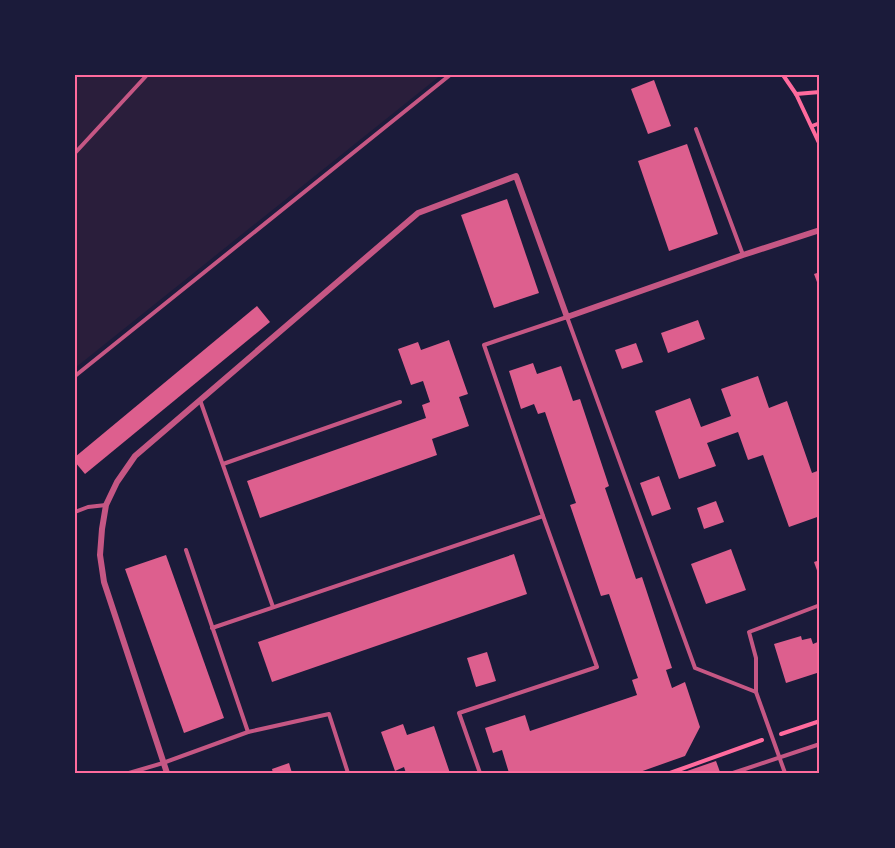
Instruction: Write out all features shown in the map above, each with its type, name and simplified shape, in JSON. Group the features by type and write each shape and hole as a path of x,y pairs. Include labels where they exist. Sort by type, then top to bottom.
{"street":[{"path":"166,773 104,582 100,555 106,506 117,482 135,456 418,213 516,176 567,317 820,230"}],"lane":[{"path":"75,153 147,75"},
{"path":"75,376 450,75"},
{"path":"696,129 743,255"},
{"path":"480,773 459,713 597,667 484,345 567,317 695,668 756,693"},
{"path":"200,399 273,607"},
{"path":"223,464 400,402"},
{"path":"75,512 88,507 106,506"},
{"path":"212,628 543,516"},
{"path":"186,550 248,732"},
{"path":"785,773 756,693 756,658 749,632 820,605"},
{"path":"129,773 248,732 329,714 348,773"},
{"path":"733,773 820,744"}],"path":[{"path":"783,75 796,94 820,145"},
{"path":"796,94 820,92"},
{"path":"812,126 820,123"},
{"path":"670,773 820,721"}],"shaded area":[{"path":"75,75 441,75 75,368"}],"building":[{"path":"654,80 671,126 648,134 631,89"},
{"path":"687,144 718,234 669,251 638,161"},
{"path":"507,199 539,293 494,308 461,215"},
{"path":"820,272 820,290 814,274"},
{"path":"257,306 270,322 85,474 75,462 75,457"},
{"path":"698,320 705,339 668,353 661,333"},
{"path":"449,340 468,394 459,397 469,426 432,439 437,455 260,518 247,481 426,418 422,405 430,402 423,381 411,385 398,349 418,342 421,350"},
{"path":"636,343 643,362 622,369 615,350"},
{"path":"533,363 537,374 561,366 573,401 580,399 609,486 605,488 636,579 642,577 672,668 666,670 672,688 685,682 700,727 685,756 637,773 509,773 502,750 493,753 485,728 525,715 530,731 637,695 632,680 638,678 609,594 601,596 570,505 576,503 545,412 538,414 534,404 521,409 509,371"},
{"path":"758,376 769,408 787,401 812,473 820,470 820,485 817,486 820,494 820,516 789,527 763,455 748,460 738,432 707,443 716,466 679,479 655,411 690,398 701,427 731,416 721,389"},
{"path":"659,476 671,509 652,516 640,483"},
{"path":"716,501 724,522 704,529 697,508"},
{"path":"731,549 746,590 706,604 691,564"},
{"path":"514,554 527,594 272,682 258,642"},
{"path":"166,555 224,718 184,733 125,569"},
{"path":"820,560 820,579 814,562"},
{"path":"801,636 802,640 811,638 813,644 820,641 820,672 786,683 774,644"},
{"path":"487,652 496,681 476,687 467,658"},
{"path":"403,724 407,735 434,726 450,773 406,773 404,767 395,771 381,732"},
{"path":"716,761 720,772 688,773 687,771"},
{"path":"289,763 292,773 273,773 272,769"}]}
